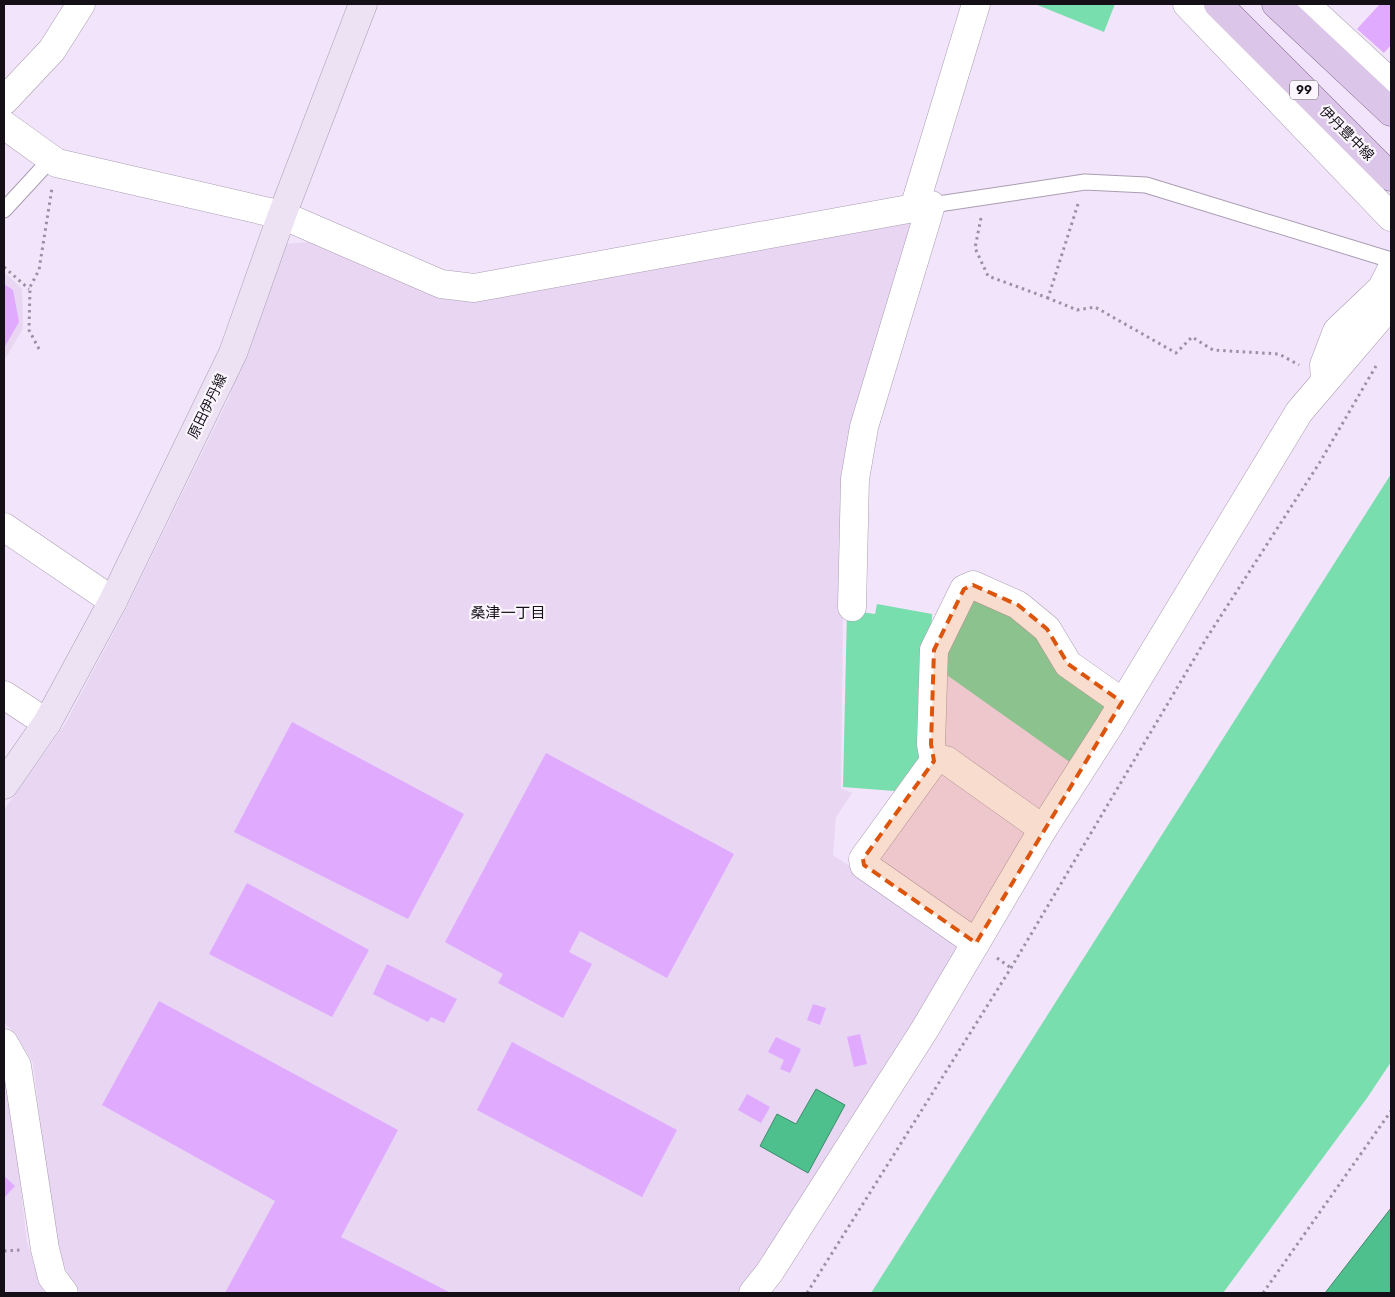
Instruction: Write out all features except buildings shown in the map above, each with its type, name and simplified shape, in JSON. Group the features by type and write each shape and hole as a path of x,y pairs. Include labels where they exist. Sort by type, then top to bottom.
{"main road":[{"name":"伊丹豊中線","path":"1218,4 1391,177"},
{"path":"1276,4 1391,112"}],"street":[{"path":"4,101 52,50 81,4"},
{"name":"原田伊丹線","path":"4,785 47,723 113,601 233,353 282,215 363,4"},
{"path":"852,607 854,479 864,428 976,4"},
{"path":"1187,4 1391,217"},
{"path":"1305,4 1391,83"},
{"path":"4,125 54,161 282,215 441,284 474,288 922,207"},
{"path":"1326,381 1324,365 1337,332 1382,288 1391,270"},
{"path":"753,1293 769,1273 925,1029 1043,829 1299,412 1391,304"},
{"path":"4,526 113,601"},
{"path":"976,943 864,865 863,858 934,761 931,744 934,650 964,588 973,585 1018,605 1047,630 1068,664 1122,702"},
{"path":"4,695 47,723"},
{"path":"934,761 946,760 1043,829"},
{"path":"4,1043 17,1066 52,1277 64,1293"}],"lane":[{"path":"4,210 54,161"},
{"path":"922,207 1085,182 1146,185 1391,260"}],"path":[{"path":"39,349 29,330 30,289 39,270 54,161"},
{"path":"1048,298 1085,182"},
{"path":"986,197 975,248 988,276 1077,310 1095,307 1176,353 1192,337 1212,350 1279,354 1326,381"},
{"path":"4,267 30,289"},
{"path":"806,1293 1011,968 1206,639 1320,462 1377,364"},
{"path":"1263,1293 1391,1111"}],"highlighted area":[{"path":"973,585 1018,605 1047,629 1068,664 1122,702 976,943 864,865 863,859 934,761 931,744 934,650 964,589"}],"shaded area":[{"path":"1035,4 1115,4 1104,32"},
{"path":"914,218 844,522 841,788 852,793 836,817 833,855 965,945 741,1293 81,1293 71,1280 56,1249 33,1063 16,1034 4,1023 4,810 64,726 122,617 229,398 282,244 312,242 436,290"},
{"path":"4,272 22,289 23,328 4,361"},
{"path":"1391,474 1391,1062 1367,1098 1223,1293 871,1293"},
{"path":"976,592 1011,607 1109,702 1071,763 944,673 941,647"},
{"path":"877,604 932,614 925,768 907,792 843,787 847,610 875,614"},
{"path":"4,1063 7,1068 27,1242 44,1293 4,1293"},
{"path":"816,1089 845,1105 808,1173 760,1146 777,1114 796,1124"},
{"path":"1391,1208 1391,1293 1325,1293"}],"district":[{"name":"桑津一丁目","path":"508,613"}]}
